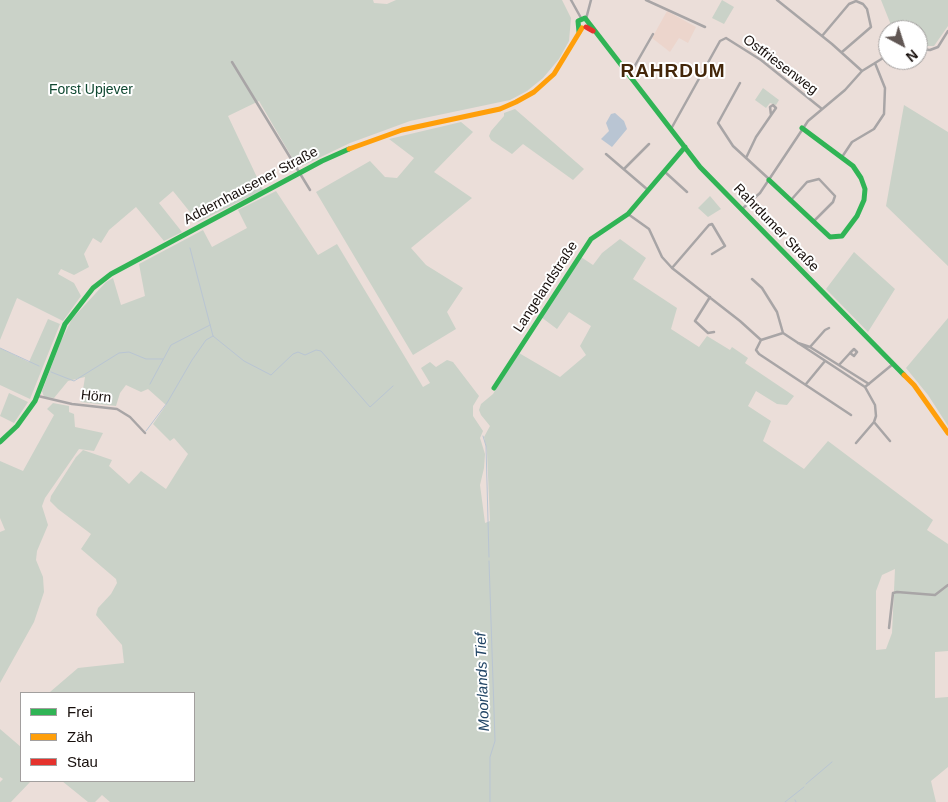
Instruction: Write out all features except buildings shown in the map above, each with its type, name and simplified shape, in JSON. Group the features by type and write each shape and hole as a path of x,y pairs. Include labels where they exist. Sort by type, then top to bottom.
{"street":[{"path":"571,0 583,24"},
{"path":"583,24 591,0"},
{"path":"646,0 704,27"},
{"path":"777,0 842,52 862,71"},
{"path":"822,36 849,4 856,1 863,4 867,10 872,27 842,52"},
{"name":"Rahrdumer Straße","path":"583,24 594,33 700,167 894,363 921,393 948,433"},
{"name":"Addernhausener Straße","path":"0,442 26,415 38,396 65,324 93,288 128,264 338,154 383,136 500,109 516,102 534,92 554,74 578,36 583,24"},
{"path":"928,49 935,49 948,31"},
{"path":"629,76 653,34"},
{"name":"Ostfriesenweg","path":"672,130 720,41 726,38 761,60 822,109"},
{"path":"742,209 760,193 802,128 845,90 862,71 878,61"},
{"path":"232,62 310,190"},
{"path":"842,157 852,142 874,129 884,114 885,88 875,63"},
{"path":"740,83 718,123 726,137 812,222 830,238 837,238 845,234 857,216 864,200 865,189 853,166 802,128"},
{"path":"746,158 756,137 771,115"},
{"path":"624,169 649,144"},
{"name":"Langelandstraße","path":"494,388 591,239 628,214 685,147"},
{"path":"606,154 648,190"},
{"path":"664,171 686,192"},
{"path":"790,200 807,182 814,178 819,179 833,193 834,202 812,222"},
{"path":"628,214 649,229 662,258 672,268 761,340"},
{"path":"672,268 708,225 712,224 725,246 712,254"},
{"path":"752,279 762,288 777,312 783,333 865,387 875,405 874,422 856,443"},
{"path":"710,297 695,320 708,333 714,332"},
{"path":"810,347 824,330 829,328"},
{"path":"783,333 761,340 756,350 759,354 850,415"},
{"path":"798,343 810,347 869,384"},
{"path":"839,365 850,352"},
{"path":"806,384 825,361"},
{"path":"865,387 894,363"},
{"name":"Hörn","path":"38,396 72,404 117,409 130,417 144,433"},
{"path":"874,422 890,441"},
{"path":"889,628 893,594 935,595 948,585"}],"shaded area":[{"path":"667,11 696,27 688,43 679,38 670,52 652,38"}],"green space":[{"name":"Forst Upjever","path":"0,0 373,0 374,3 387,4 396,0 562,0 571,18 569,41 559,59 543,78 527,91 510,100 410,121 350,143 298,168 259,101 228,116 263,190 198,222 173,191 159,203 182,232 164,241 136,207 109,230 101,243 93,238 84,254 89,267 74,275 61,269 58,274 74,283 81,296 63,321 17,298 0,340"},
{"path":"722,0 734,7 724,24 712,18"},
{"path":"881,0 948,0 948,26 934,46 928,46 928,20 889,20"},
{"path":"763,88 779,100 776,105 770,103 766,108 755,100"},
{"path":"904,105 948,132 948,266 886,206"},
{"path":"515,109 584,169 573,180 523,144 512,154 491,140 489,136 491,131 504,116 504,113"},
{"path":"461,122 473,132 434,172 472,198 411,248 426,265 463,288 447,312 456,329 413,355 316,192 370,161 385,177 397,178 414,158 389,139"},
{"path":"276,191 318,255 337,244 423,387 430,383 421,368 430,362 436,367 447,360 453,362 479,396 473,406 473,416 483,431 480,438 485,454 480,485 485,523 490,521 487,452 484,437 490,426 481,415 479,410 481,404 493,394 519,353 560,377 586,355 580,346 591,326 569,312 557,329 541,317 581,257 593,265 602,253 620,239 646,258 633,279 677,308 671,329 699,347 707,336 730,350 732,347 748,358 745,363 794,396 787,405 777,404 756,391 748,406 771,421 763,441 804,469 828,441 933,520 927,530 948,544 948,651 935,652 935,698 948,697 948,767 931,781 936,802 110,802 102,795 95,802 88,802 63,782 195,782 195,692 50,692 78,668 124,663 122,645 96,615 98,608 111,594 117,583 116,579 81,549 91,534 58,509 50,501 51,496 76,457 83,450 112,460 109,466 129,484 141,471 166,489 188,454 174,438 170,441 153,424 166,405 148,389 141,392 126,385 120,393 116,406 81,402 85,377 68,381 54,398 44,397 42,391 61,341 72,319 106,282 113,278 121,305 145,296 139,264 203,230 212,247 247,228 238,210","holes":["895,569 892,633 886,649 876,650 876,591 882,575"]},
{"path":"710,196 721,209 708,217 698,208"},
{"path":"854,252 895,289 868,332 826,289"},
{"path":"948,318 948,426 928,395 906,368"},
{"path":"48,319 60,324 30,399 0,385 0,348 29,362"},
{"path":"9,393 28,402 14,423 0,416"},
{"path":"53,403 69,406 69,412 74,414 75,427 103,433 94,451 79,449 45,498 42,506 48,525 37,551 36,560 43,577 44,592 34,622 0,683 0,532 5,530 0,518 0,461 23,471 54,415 47,409"},
{"path":"0,729 20,746 20,782 30,782 11,802 0,802 0,782 3,779 0,777"}],"water":[{"path":"615,113 624,121 627,129 612,147 601,139 609,131 606,123 611,114"}],"waterway":[{"path":"190,248 213,336 244,361 271,375 293,354 298,352 305,355 316,350 321,351 370,407 393,386"},
{"path":"150,384 171,345 210,325"},
{"path":"146,431 167,403 206,340 213,336"},
{"path":"0,348 39,366"},
{"path":"51,372 74,381 119,353 129,352 146,359 163,359"},
{"name":"Moorlands Tief","path":"483,436 486,446 489,557"},
{"name":"Moorlands Tief","path":"489,561 495,741 490,757 490,802"},
{"path":"806,784 832,762"},
{"path":"785,802 804,787"}],"traffic: fast":[{"path":"579,32 578,21 585,18 700,167 904,375"},
{"path":"769,180 830,237 842,236 857,216 864,200 865,189 861,178 853,166 802,128"},
{"path":"494,388 591,239 628,214 685,147"},
{"path":"0,442 17,426 35,401 65,324 93,288 111,274 322,161 349,149"}],"traffic: slow":[{"path":"349,149 402,130 500,109 516,102 534,92 554,74 582,28"},
{"path":"904,375 914,385 948,433"}],"traffic: jam":[{"path":"586,27 593,31"}],"district":[{"name":"RAHRDUM","path":"673,72"}]}
